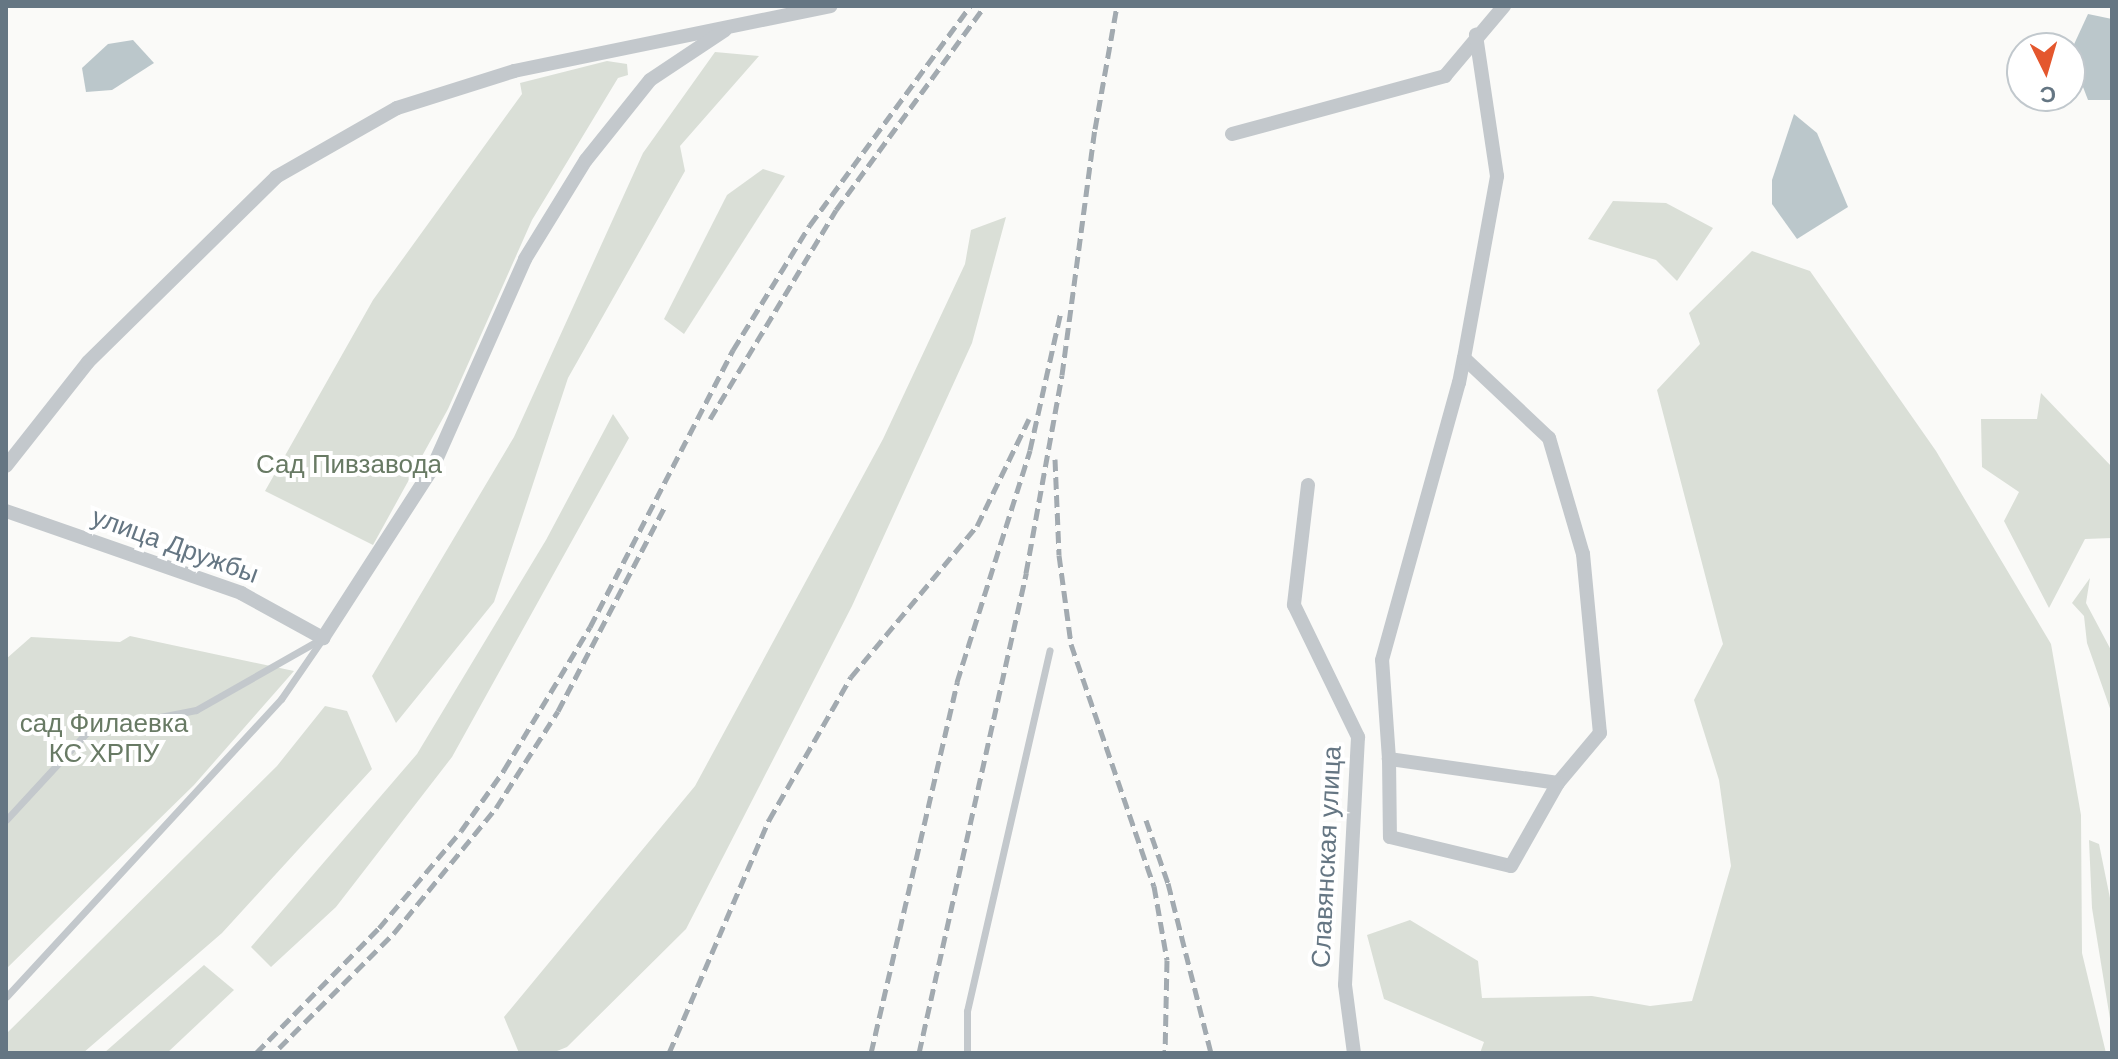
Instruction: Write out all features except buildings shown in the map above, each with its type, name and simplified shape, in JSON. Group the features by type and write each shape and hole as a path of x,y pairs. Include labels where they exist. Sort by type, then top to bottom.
{"street":[{"path":"6,466 88,362 276,177 397,108 514,71 830,6"},
{"path":"1232,134 1445,76 1476,35 1504,6"},
{"path":"323,638 433,467 525,259 586,160 650,80 725,30"},
{"path":"1464,358 1549,438 1583,554 1600,733 1558,783 1511,866 1390,837 1389,759 1382,660 1464,358 1497,176 1476,35"},
{"name":"Славянская улица","path":"1308,485 1294,605 1358,737 1345,985 1354,1053"},
{"name":"улица Дружбы","path":"6,511 241,593 323,638"},
{"path":"1389,759 1558,783"}],"lane":[{"path":"6,820 88,731 196,710 323,638"},
{"path":"6,997 281,699 323,638"},
{"path":"967,1053 967,1011 1050,650"}],"green space":[{"path":"715,52 759,56 680,146 685,171 568,378 494,602 396,723 372,676 514,437 643,153"},
{"name":"Сад Пивзавода","path":"607,61 627,64 628,75 618,78 532,220 448,409 373,545 265,491 373,300 522,94 520,83"},
{"path":"763,169 785,176 684,334 664,319 727,195"},
{"path":"1613,201 1666,203 1713,228 1677,281 1656,260 1588,239"},
{"path":"1006,217 972,343 852,606 686,929 567,1047 552,1053 519,1053 504,1017 695,786 883,439 965,264 971,230"},
{"path":"1752,251 1810,271 1936,451 2051,644 2081,815 2082,953 2106,1053 1480,1053 1484,1042 1384,999 1367,935 1410,920 1478,961 1482,998 1592,996 1650,1006 1692,1001 1731,866 1719,780 1694,700 1723,644 1657,390 1700,344 1689,313"},
{"path":"2041,393 2112,467 2112,538 2085,539 2049,608 2004,521 2019,492 1982,467 1981,419 2037,419"},
{"path":"613,414 629,438 452,757 336,907 271,967 251,947 417,754 546,540"},
{"path":"2090,578 2086,603 2112,652 2112,714 2087,643 2084,616 2072,603"},
{"name":"сад Филаевка КС ХРПУ","path":"130,636 294,671 194,785 6,969 6,659 31,637 120,642"},
{"path":"325,706 347,711 372,769 222,933 83,1053 6,1053 6,1034 277,766"},
{"path":"2089,840 2099,844 2112,908 2112,1031 2092,908"},
{"path":"204,965 234,990 167,1053 104,1053"}],"shaded area":[{"path":"2088,14 2112,19 2112,100 2088,100 2086,32 2080,32"},
{"path":"133,40 154,63 112,90 86,92 82,68 108,44"},
{"path":"1794,114 1817,133 1848,207 1797,239 1772,204 1772,180"}],"railway":[{"path":"256,1053 379,928 461,831 504,770 590,627 733,350 810,225 970,6"},
{"path":"710,419 836,210 985,6"},
{"path":"919,1053 1026,573 1062,375 1095,129 1117,6"},
{"path":"871,1053 957,682 1030,450 1061,311"},
{"path":"669,1053 769,820 851,677 977,526 1029,419"},
{"path":"1055,459 1059,555 1071,644 1154,886 1167,960 1165,1053"},
{"path":"279,1048 394,933 496,808 558,711 666,504"},
{"path":"1146,820 1168,883 1211,1053"}]}
